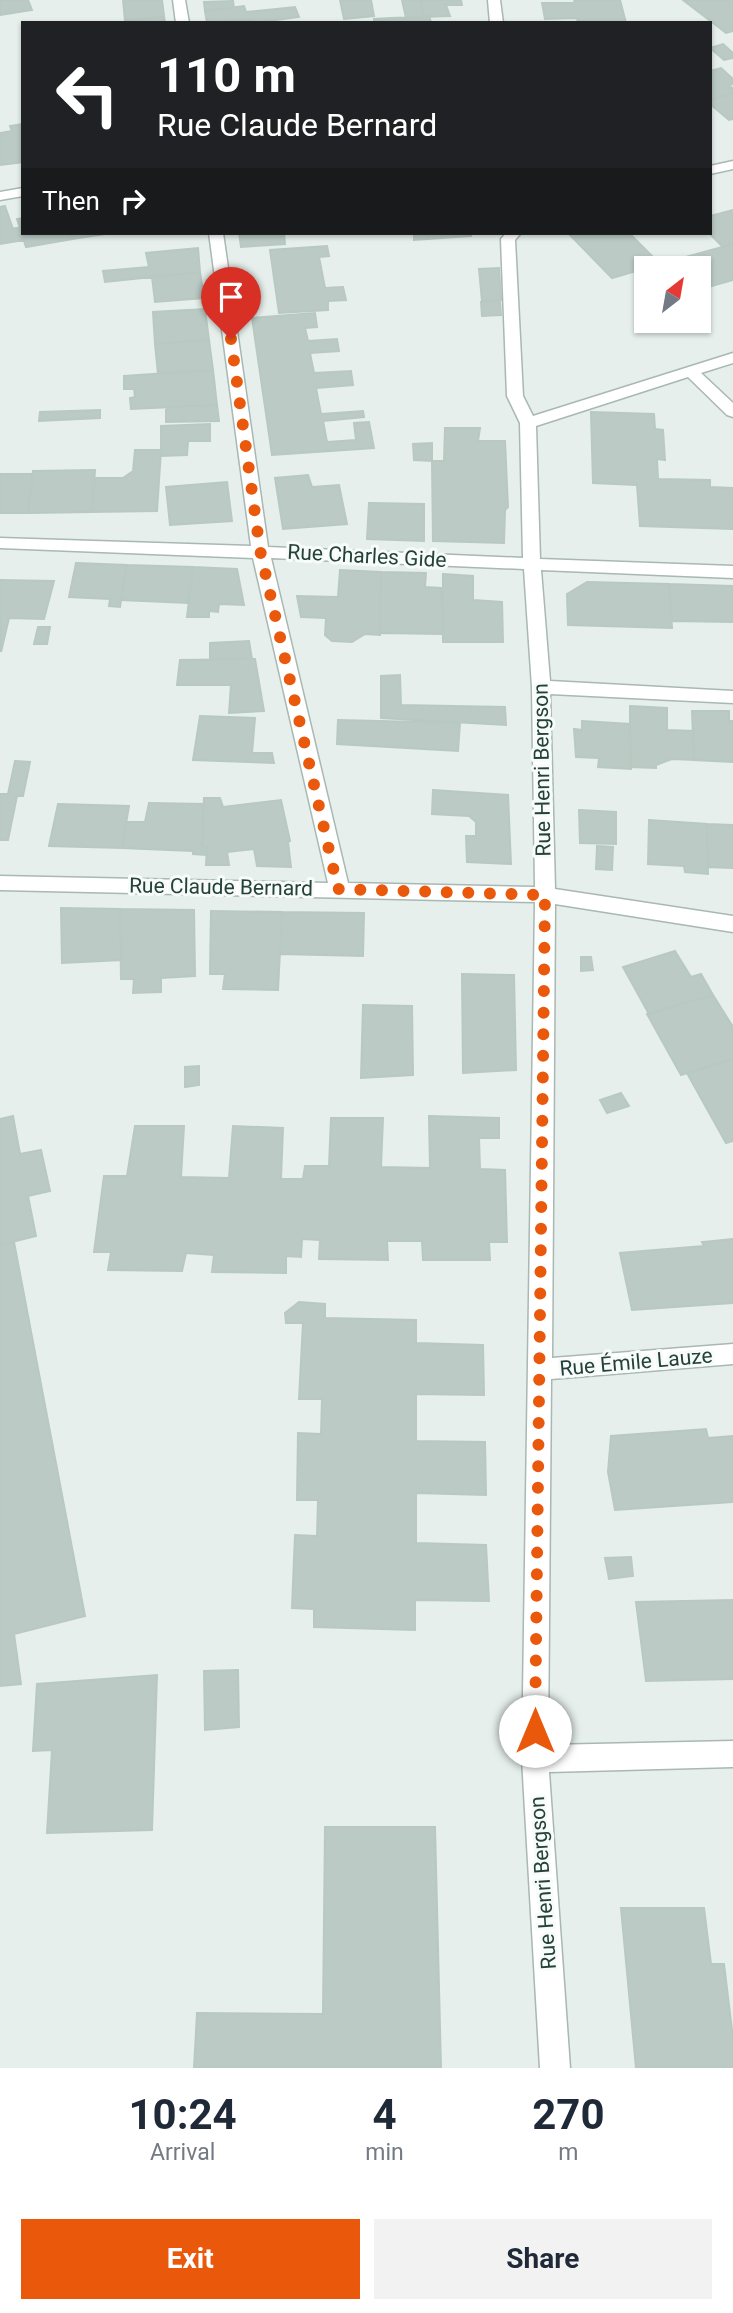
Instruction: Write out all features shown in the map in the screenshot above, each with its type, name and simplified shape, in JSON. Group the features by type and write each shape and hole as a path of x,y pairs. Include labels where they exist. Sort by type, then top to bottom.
{"street":[{"path":"179,0 183,21"},
{"path":"494,0 497,21"},
{"path":"712,169 733,164"},
{"path":"0,196 21,192"},
{"path":"216,235 260,550 338,889"},
{"name":"Rue Henri Bergson","path":"512,235 508,239 515,396 528,423 532,565 541,687 545,895 535,1759 555,2068"},
{"path":"528,423 733,358"},
{"path":"691,372 733,412"},
{"name":"Rue Charles Gide","path":"0,543 260,550 532,565 733,572"},
{"path":"541,687 733,697"},
{"name":"Rue Claude Bernard","path":"0,883 545,895 733,924"},
{"name":"Rue Émile Lauze","path":"538,1370 733,1354"},
{"path":"535,1759 733,1754"}],"building":[{"path":"0,0 28,0 32,10 0,15"},
{"path":"123,0 162,0 164,16 125,21"},
{"path":"340,0 371,0 374,16 344,19"},
{"path":"402,0 420,0 424,17 406,18"},
{"path":"420,0 461,0 462,5 446,5 450,16 424,17"},
{"path":"574,0 620,0 625,21 545,19 542,3 575,3"},
{"path":"683,0 733,0 733,31 726,33"},
{"path":"233,1 234,8 205,11 204,2"},
{"path":"244,6 246,12 295,7 299,17 268,21 207,21 205,11"},
{"path":"164,16 165,21 126,21"},
{"path":"429,16 431,21 374,21"},
{"path":"723,44 733,53 733,58 724,60 712,47"},
{"path":"721,68 733,79 733,84 729,85 733,93 712,99 712,70"},
{"path":"733,93 733,119 729,120 712,106 712,99"},
{"path":"21,124 21,162 0,165 0,133 12,131 10,126"},
{"path":"5,206 13,229 19,227 24,240 0,244 0,207"},
{"path":"733,210 733,244 723,247 711,235 712,215"},
{"path":"22,235 72,235 73,239 26,247"},
{"path":"72,235 99,235 73,239"},
{"path":"239,235 284,235 285,244 241,247"},
{"path":"414,235 442,235 442,238 414,240"},
{"path":"442,235 471,235 471,236 442,238"},
{"path":"570,235 631,235 652,256 634,256 634,272 612,278"},
{"path":"733,244 733,280 711,286 711,256 689,256"},
{"path":"327,246 329,256 319,257 325,288 343,287 346,300 328,301 328,310 279,313 270,250"},
{"path":"198,248 200,272 105,282 103,271 149,267 146,253"},
{"path":"499,268 501,300 482,301 479,269"},
{"path":"200,272 204,298 155,302 152,277"},
{"path":"500,301 501,315 482,316 481,302"},
{"path":"205,309 209,340 155,344 153,312"},
{"path":"315,313 317,327 305,328 308,341 337,339 339,351 310,353 314,373 351,371 353,385 316,388 321,414 363,411 364,417 323,421 327,442 356,440 354,423 369,422 374,448 272,455 252,318"},
{"path":"209,340 213,370 158,374 155,344"},
{"path":"213,370 217,405 131,409 130,398 135,397 134,389 124,389 124,376"},
{"path":"217,405 219,421 166,422 166,407"},
{"path":"100,410 100,418 39,421 40,412"},
{"path":"591,412 654,414 655,429 663,430 665,460 657,459 658,479 710,480 710,487 733,488 733,529 640,526 637,485 593,483"},
{"path":"210,424 210,441 188,441 187,455 161,456 161,426"},
{"path":"445,428 480,428 478,441 505,441 508,507 505,510 504,543 433,541 432,461 444,461"},
{"path":"432,443 432,461 414,460 413,444"},
{"path":"135,450 161,450 157,511 92,512 95,478 123,478 133,471"},
{"path":"95,470 92,512 28,513 33,471"},
{"path":"0,474 33,474 28,513 0,513"},
{"path":"308,475 312,487 339,485 347,524 283,529 275,478"},
{"path":"227,482 232,521 170,525 166,487"},
{"path":"369,503 424,504 424,541 367,539"},
{"path":"76,563 127,565 120,607 109,606 110,599 69,597"},
{"path":"127,565 193,567 188,603 121,600"},
{"path":"193,567 237,569 244,605 219,604 218,612 209,611 209,617 187,617"},
{"path":"340,570 381,572 380,635 365,634 352,642 332,641 325,635 326,618 301,617 297,596 338,597"},
{"path":"381,572 426,573 425,587 441,588 443,634 380,633"},
{"path":"443,574 473,576 473,600 502,602 503,642 443,642"},
{"path":"0,580 54,581 44,619 9,618 1,652"},
{"path":"587,582 669,584 672,628 568,625 567,594"},
{"path":"669,584 733,586 733,622 672,621"},
{"path":"38,627 50,627 47,644 34,644"},
{"path":"249,641 252,659 210,660 210,643"},
{"path":"255,659 264,711 229,713 231,685 177,685 180,660"},
{"path":"400,675 401,705 505,707 506,725 381,718 381,676"},
{"path":"630,706 667,708 667,730 694,731 694,760 672,759 656,765 656,768 630,767"},
{"path":"692,711 729,711 729,721 733,721 733,762 694,760"},
{"path":"200,716 255,718 252,753 272,753 274,763 193,760"},
{"path":"338,720 460,723 458,751 337,744"},
{"path":"582,721 630,724 631,769 598,767 599,758 576,757 574,729 582,730"},
{"path":"15,761 30,762 23,796 17,796 8,840 0,840 0,794 8,794"},
{"path":"433,790 508,795 511,864 467,862 466,836 476,836 476,822 469,816 432,814"},
{"path":"204,798 220,798 223,807 281,800 290,841 291,867 257,866 254,849 227,852 229,865 206,865 207,847 202,846"},
{"path":"149,803 204,804 202,846 207,847 206,855 193,854 193,851 122,848 126,822 145,822"},
{"path":"58,804 129,806 122,848 49,846"},
{"path":"579,810 616,812 616,844 580,843"},
{"path":"649,820 707,824 708,874 685,872 684,866 648,864"},
{"path":"707,824 733,825 733,868 708,867"},
{"path":"597,846 613,847 612,870 596,869"},
{"path":"61,908 120,909 122,960 62,963"},
{"path":"120,909 194,910 195,976 161,978 161,992 133,993 134,979 121,979"},
{"path":"211,911 282,912 278,990 223,989 225,974 210,974"},
{"path":"282,912 364,913 363,956 280,954"},
{"path":"675,951 691,977 701,974 713,995 649,1014 623,967"},
{"path":"581,957 591,957 593,970 581,971"},
{"path":"462,974 514,975 516,1070 463,1073"},
{"path":"713,995 733,1027 733,1059 681,1075 647,1014"},
{"path":"363,1005 412,1006 413,1075 361,1078"},
{"path":"733,1059 733,1141 726,1143 687,1073"},
{"path":"199,1066 199,1085 185,1087 185,1067"},
{"path":"621,1093 629,1106 607,1113 600,1100"},
{"path":"13,1116 20,1154 41,1150 50,1191 28,1196 36,1236 0,1245 0,1119"},
{"path":"429,1116 499,1118 499,1138 479,1138 480,1169 505,1170 507,1242 489,1242 490,1260 423,1260 422,1241 387,1241 388,1260 319,1259 320,1240 302,1239 301,1257 286,1256 286,1273 212,1272 214,1255 186,1253 182,1271 108,1270 111,1252 94,1252 104,1176 127,1176 135,1126 184,1126 181,1177 229,1178 233,1126 283,1128 281,1179 303,1179 305,1166 329,1166 331,1118 383,1118 381,1167 430,1168"},
{"path":"733,1239 733,1303 632,1310 620,1253 704,1246 702,1242"},
{"path":"14,1242 85,1616 14,1634 21,1684 0,1686 0,1245"},
{"path":"299,1302 325,1304 325,1318 416,1320 416,1343 483,1345 484,1395 416,1394 416,1441 485,1442 486,1495 416,1493 416,1543 486,1545 489,1601 415,1600 415,1630 314,1627 314,1609 292,1608 295,1535 317,1536 318,1500 297,1500 298,1433 321,1434 322,1399 299,1399 303,1323 286,1323 285,1313"},
{"path":"706,1429 708,1438 733,1436 733,1502 615,1510 608,1472 611,1436"},
{"path":"631,1557 633,1576 609,1579 605,1558"},
{"path":"733,1600 733,1679 646,1681 636,1602"},
{"path":"238,1670 239,1727 205,1730 204,1671"},
{"path":"157,1675 152,1830 47,1833 52,1750 33,1751 37,1684"},
{"path":"325,1827 435,1827 441,2068 194,2068 197,2013 323,2014"},
{"path":"621,1908 704,1908 711,1964 724,1964 733,2038 733,2068 636,2068"}],"route":[{"path":"231,339 260,550 338,889 545,895 535,1731"}]}
